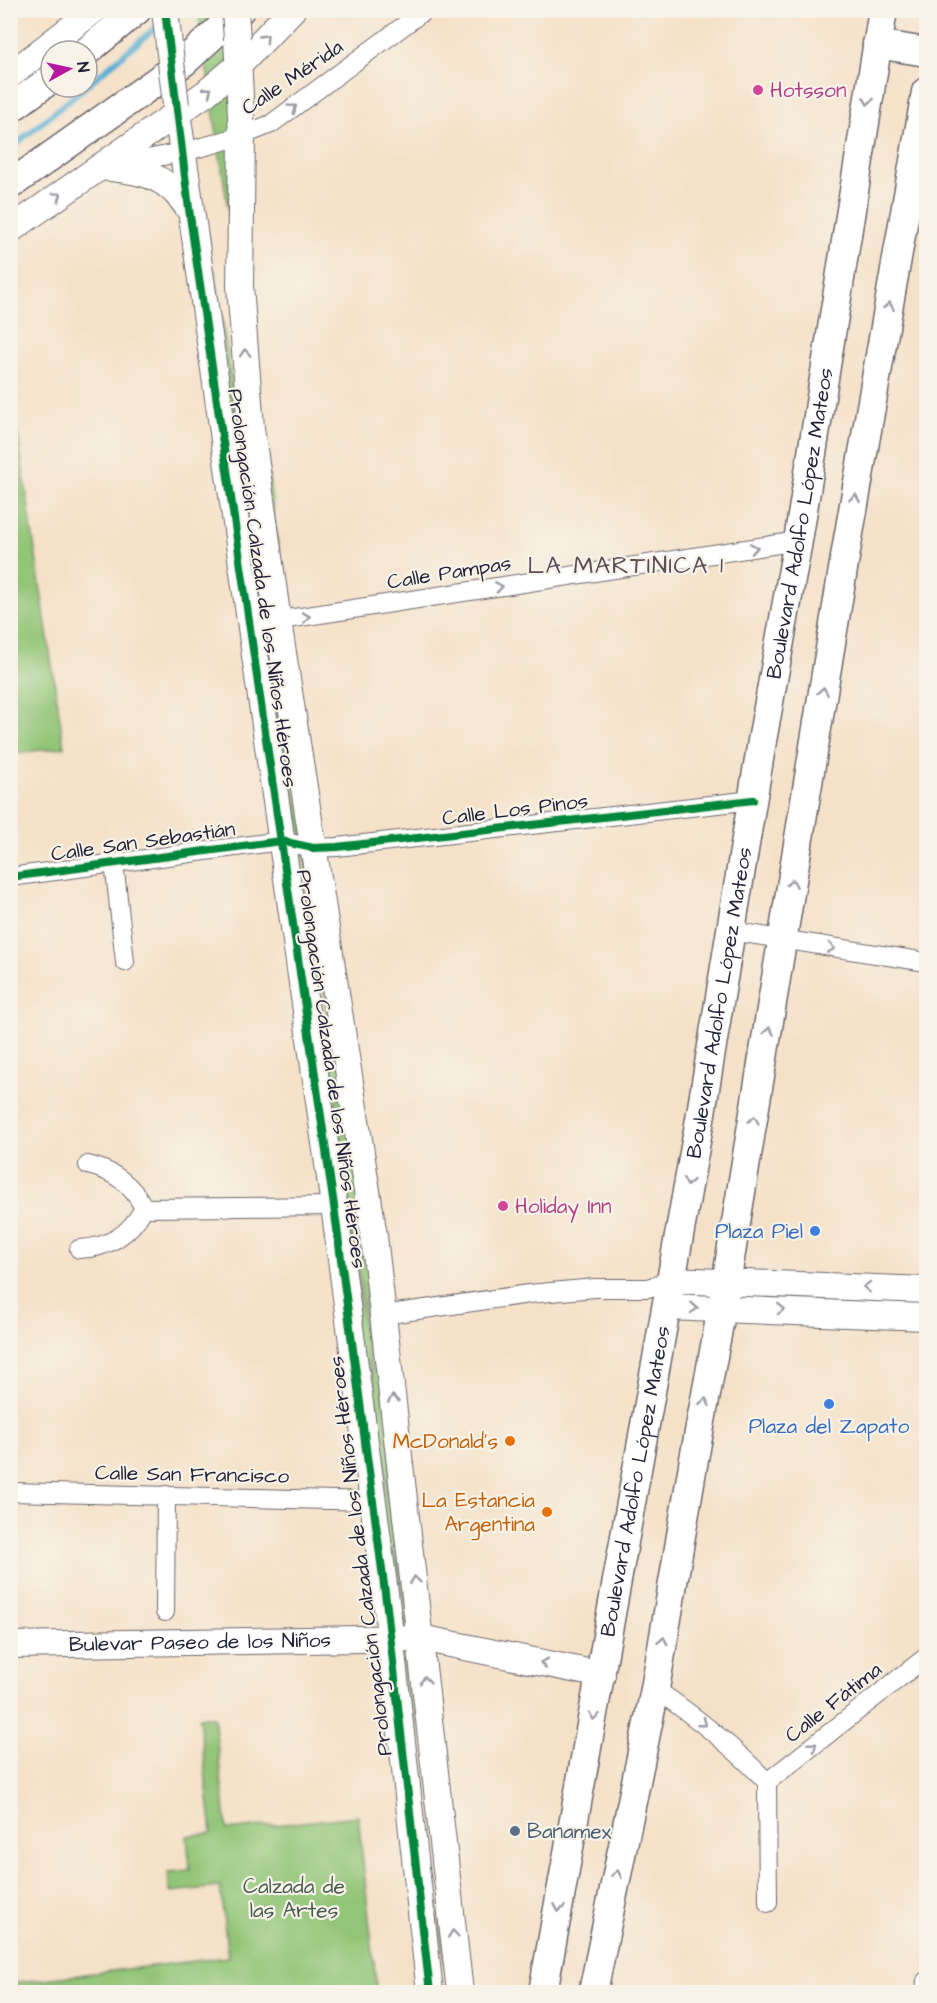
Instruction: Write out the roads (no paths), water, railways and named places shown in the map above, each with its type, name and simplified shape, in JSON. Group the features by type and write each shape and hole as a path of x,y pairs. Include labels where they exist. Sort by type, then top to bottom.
{"main road":[{"path":"99,41 137,10"},
{"path":"10,201 157,94 237,10"},
{"name":"Boulevard Adolfo López Mateos","path":"543,1992 602,1675 662,1291 731,931 798,541 883,10"},
{"path":"877,44 927,52"},
{"path":"10,185 185,62"},
{"path":"10,109 39,88"},
{"path":"593,1992 655,1689 724,1295 850,527 927,92"}],"street":[{"path":"10,75 94,10"},
{"name":"Prolongación Calzada de los Niños Héroes","path":"165,10 189,209 334,1206 390,1638 430,1992"},
{"name":"Prolongación Calzada de los Niños Héroes","path":"237,10 242,136 240,286 251,428 278,621 374,1236 460,1992"},
{"path":"10,230 238,66 292,10"},
{"name":"Calle Mérida","path":"100,167 182,154 242,136 271,124 425,10"},
{"path":"100,167 155,177 178,192 189,209"},
{"name":"Calle Pampas","path":"249,625 798,541"},
{"name":"Calle Los Pinos","path":"281,841 313,848 337,847 753,800"},
{"name":"Calle San Sebastián","path":"10,877 281,841"},
{"path":"114,862 125,962"},
{"path":"731,931 927,962"},
{"path":"88,1165 101,1168 124,1180 144,1208"},
{"path":"144,1208 334,1206"},
{"path":"79,1249 100,1247 119,1239 129,1230 144,1208"},
{"path":"383,1316 529,1294 596,1288 724,1295 927,1317"},
{"path":"724,1295 927,1290"},
{"name":"Calle San Francisco","path":"10,1492 373,1501"},
{"path":"165,1612 166,1496"},
{"name":"Bulevar Paseo de los Niños","path":"10,1646 421,1638 602,1675"},
{"name":"Calle Fátima","path":"767,1782 927,1657"},
{"path":"655,1689 702,1721 739,1753 767,1782 768,1903"},
{"path":"925,1992 927,1982"}],"waterway":[{"path":"99,75 160,24"},
{"path":"10,149 70,99"}],"place":[{"name":"Hotsson","path":"758,90"},
{"name":"Holiday Inn","path":"503,1206"},
{"name":"Plaza Piel","path":"815,1231"},
{"name":"Plaza del Zapato","path":"829,1404"},
{"name":"McDonald's","path":"510,1441"},
{"name":"La Estancia Argentina","path":"547,1512"},
{"name":"Banamex","path":"515,1831"}],"district":[{"name":"LA MARTINICA 1","path":"626,565"}],"park label":[{"name":"Calzada de las Artes","path":"294,1898"}]}
